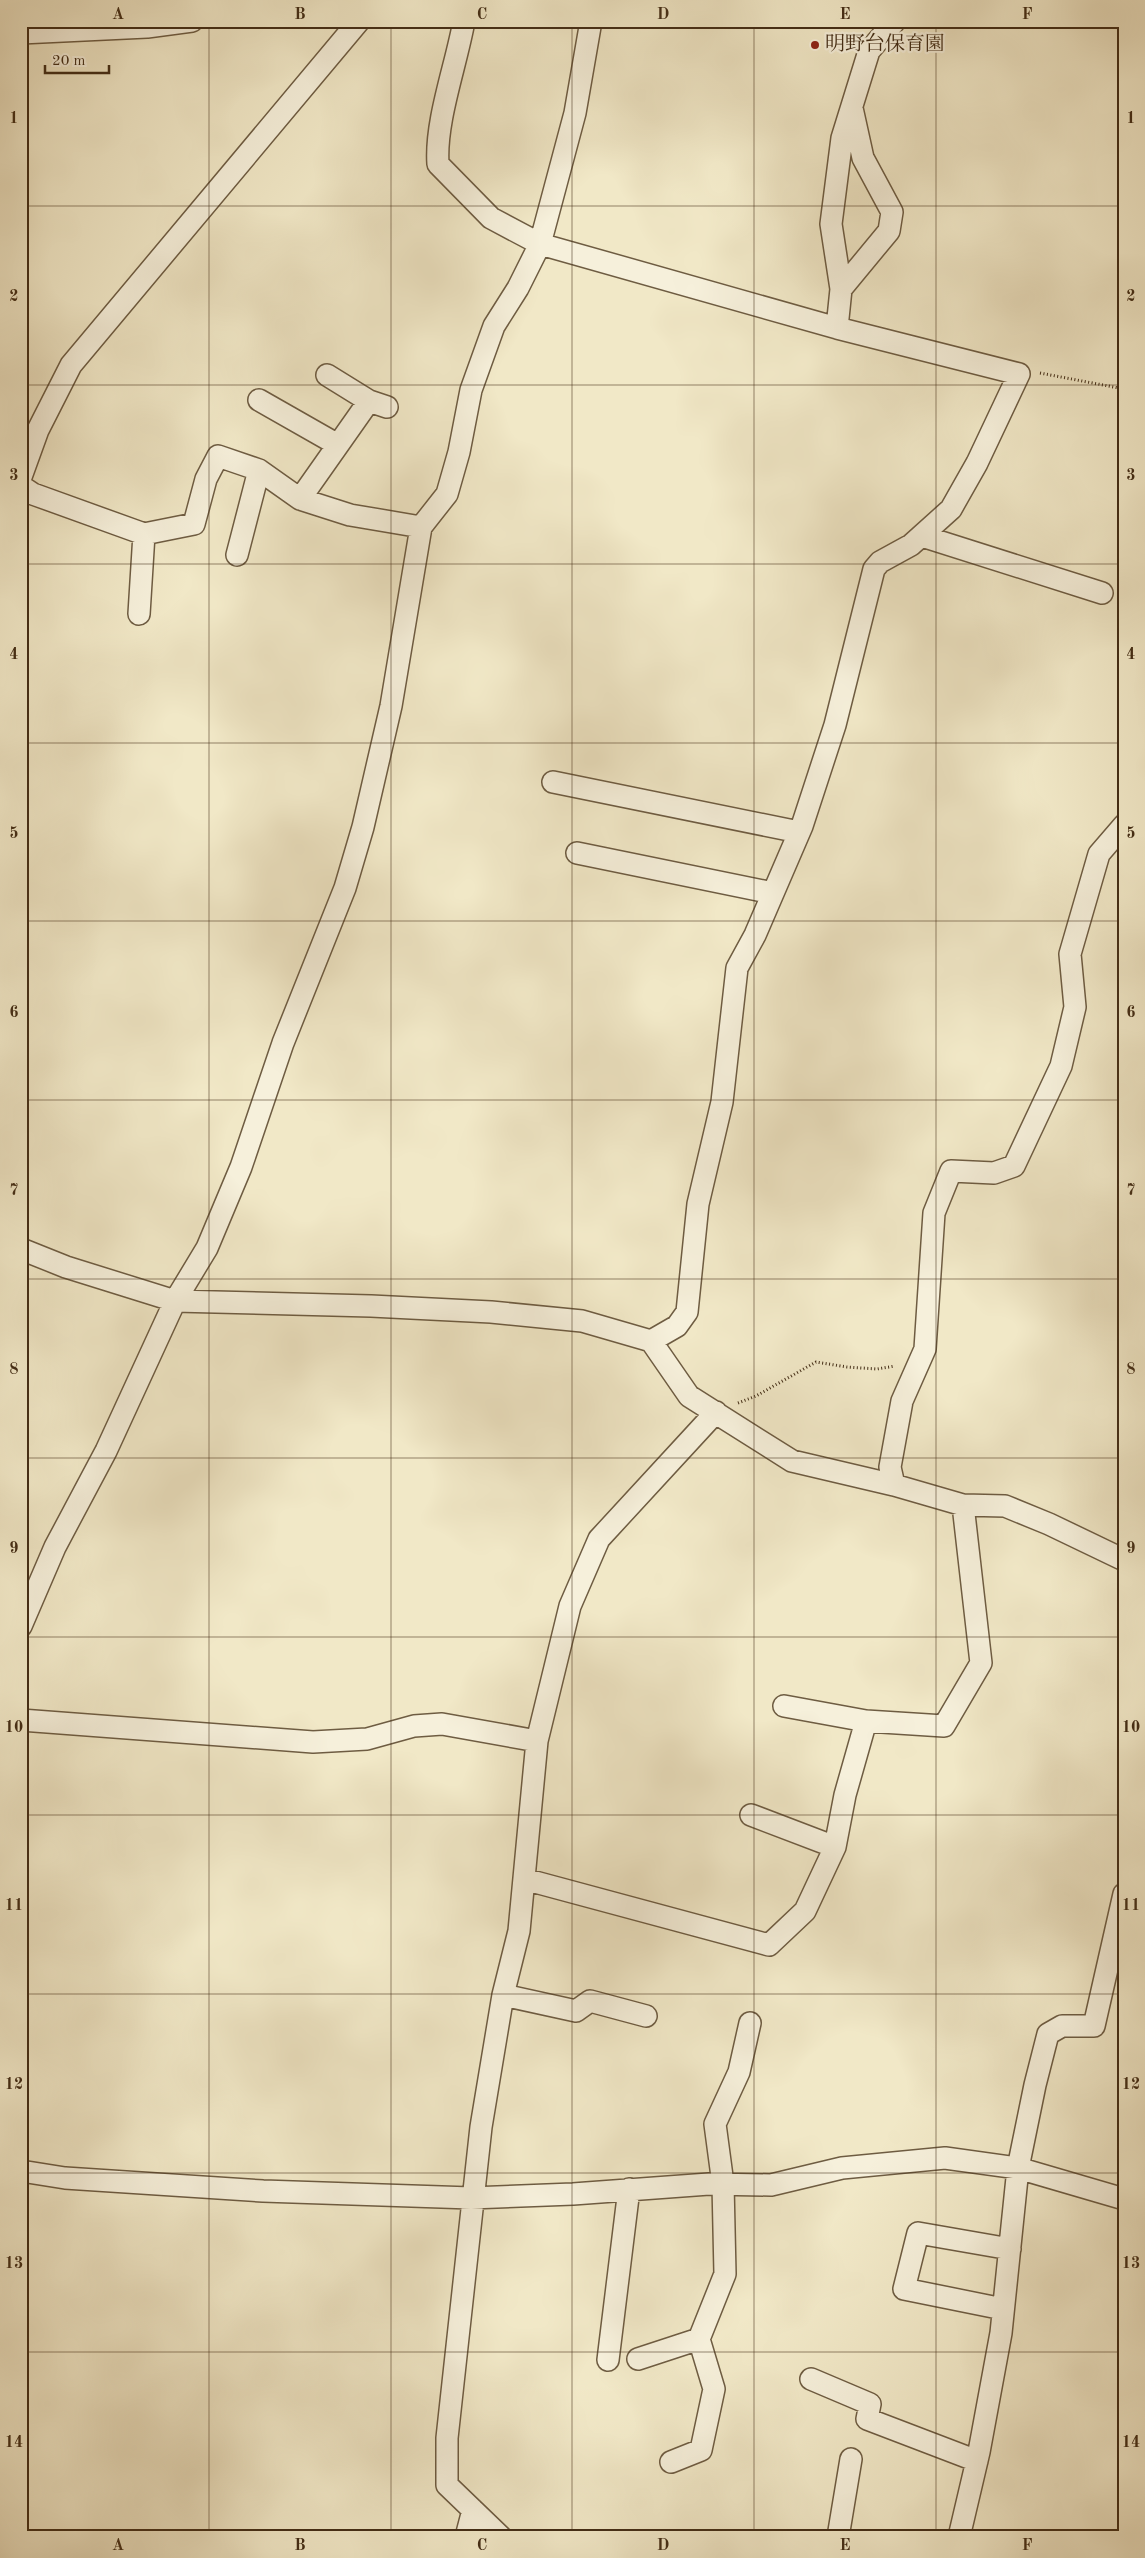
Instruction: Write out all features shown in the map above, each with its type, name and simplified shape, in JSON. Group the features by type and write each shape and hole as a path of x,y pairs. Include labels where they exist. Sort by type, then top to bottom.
{"street":[{"path":"21,33 147,27 192,21"},
{"path":"21,477 38,430 72,365 359,21"},
{"path":"464,21 458,59 436,142 438,164 491,218 540,244 837,328 1019,374 977,463 951,510 911,545 880,562 874,569 836,725 799,832 755,935 737,968 722,1102 698,1204 686,1312 676,1326 651,1341"},
{"path":"21,1626 55,1547 106,1451 175,1301 207,1248 241,1167 283,1043 346,888 363,827 391,706 421,527 447,494 459,452 471,390 494,326 518,288 540,244 575,113 591,21"},
{"path":"837,328 841,288 831,224 842,138 869,51 895,21"},
{"path":"841,288 888,231 892,212 862,158 852,106"},
{"path":"300,499 338,445 378,404 327,375"},
{"path":"258,400 338,445"},
{"path":"21,486 33,494 144,534 194,524 206,479 218,456 259,470 300,499 350,515 421,527"},
{"path":"237,555 259,470"},
{"path":"139,614 144,534"},
{"path":"922,536 1102,593"},
{"path":"553,782 799,832"},
{"path":"894,1484 890,1467 902,1402 924,1349 934,1213 951,1171 994,1173 1014,1166 1061,1066 1075,1007 1070,954 1098,854 1124,825"},
{"path":"577,853 773,893"},
{"path":"21,1249 66,1268 175,1301 371,1306 491,1312 582,1321 651,1341 689,1396 792,1461 894,1484 963,1505 1005,1506 1124,1560"},
{"path":"501,2537 447,2485 447,2438 480,2127 503,1995 519,1931 538,1741 570,1606 599,1539 716,1412"},
{"path":"784,1706 866,1721 944,1726 981,1663 963,1505"},
{"path":"21,1720 313,1742 367,1739 414,1726 442,1724 538,1741"},
{"path":"524,1879 768,1945 805,1911 835,1847 845,1795 866,1721"},
{"path":"751,1815 835,1847"},
{"path":"959,2537 977,2461 1004,2309 1018,2168 1035,2085 1048,2034 1062,2026 1094,2026 1124,1894"},
{"path":"503,1995 576,2011 590,2001 646,2016"},
{"path":"671,2462 701,2450 714,2389 699,2339 725,2274 723,2184 715,2124 739,2072 750,2023"},
{"path":"21,2171 65,2178 263,2191 472,2198 723,2184 772,2185 842,2168 944,2158 1018,2168 1124,2199"},
{"path":"608,2360 629,2189"},
{"path":"1004,2309 904,2289 918,2233 1010,2249"},
{"path":"638,2359 699,2339"},
{"path":"811,2379 870,2404 867,2418 977,2461"},
{"path":"838,2537 851,2459"},
{"path":"466,2537 473,2510"}],"path":[{"path":"1019,374 1043,373 1124,389"},
{"path":"716,1412 756,1396 816,1362 877,1369 919,1362"}],"place":[{"name":"明野台保育園","path":"815,45"}]}
